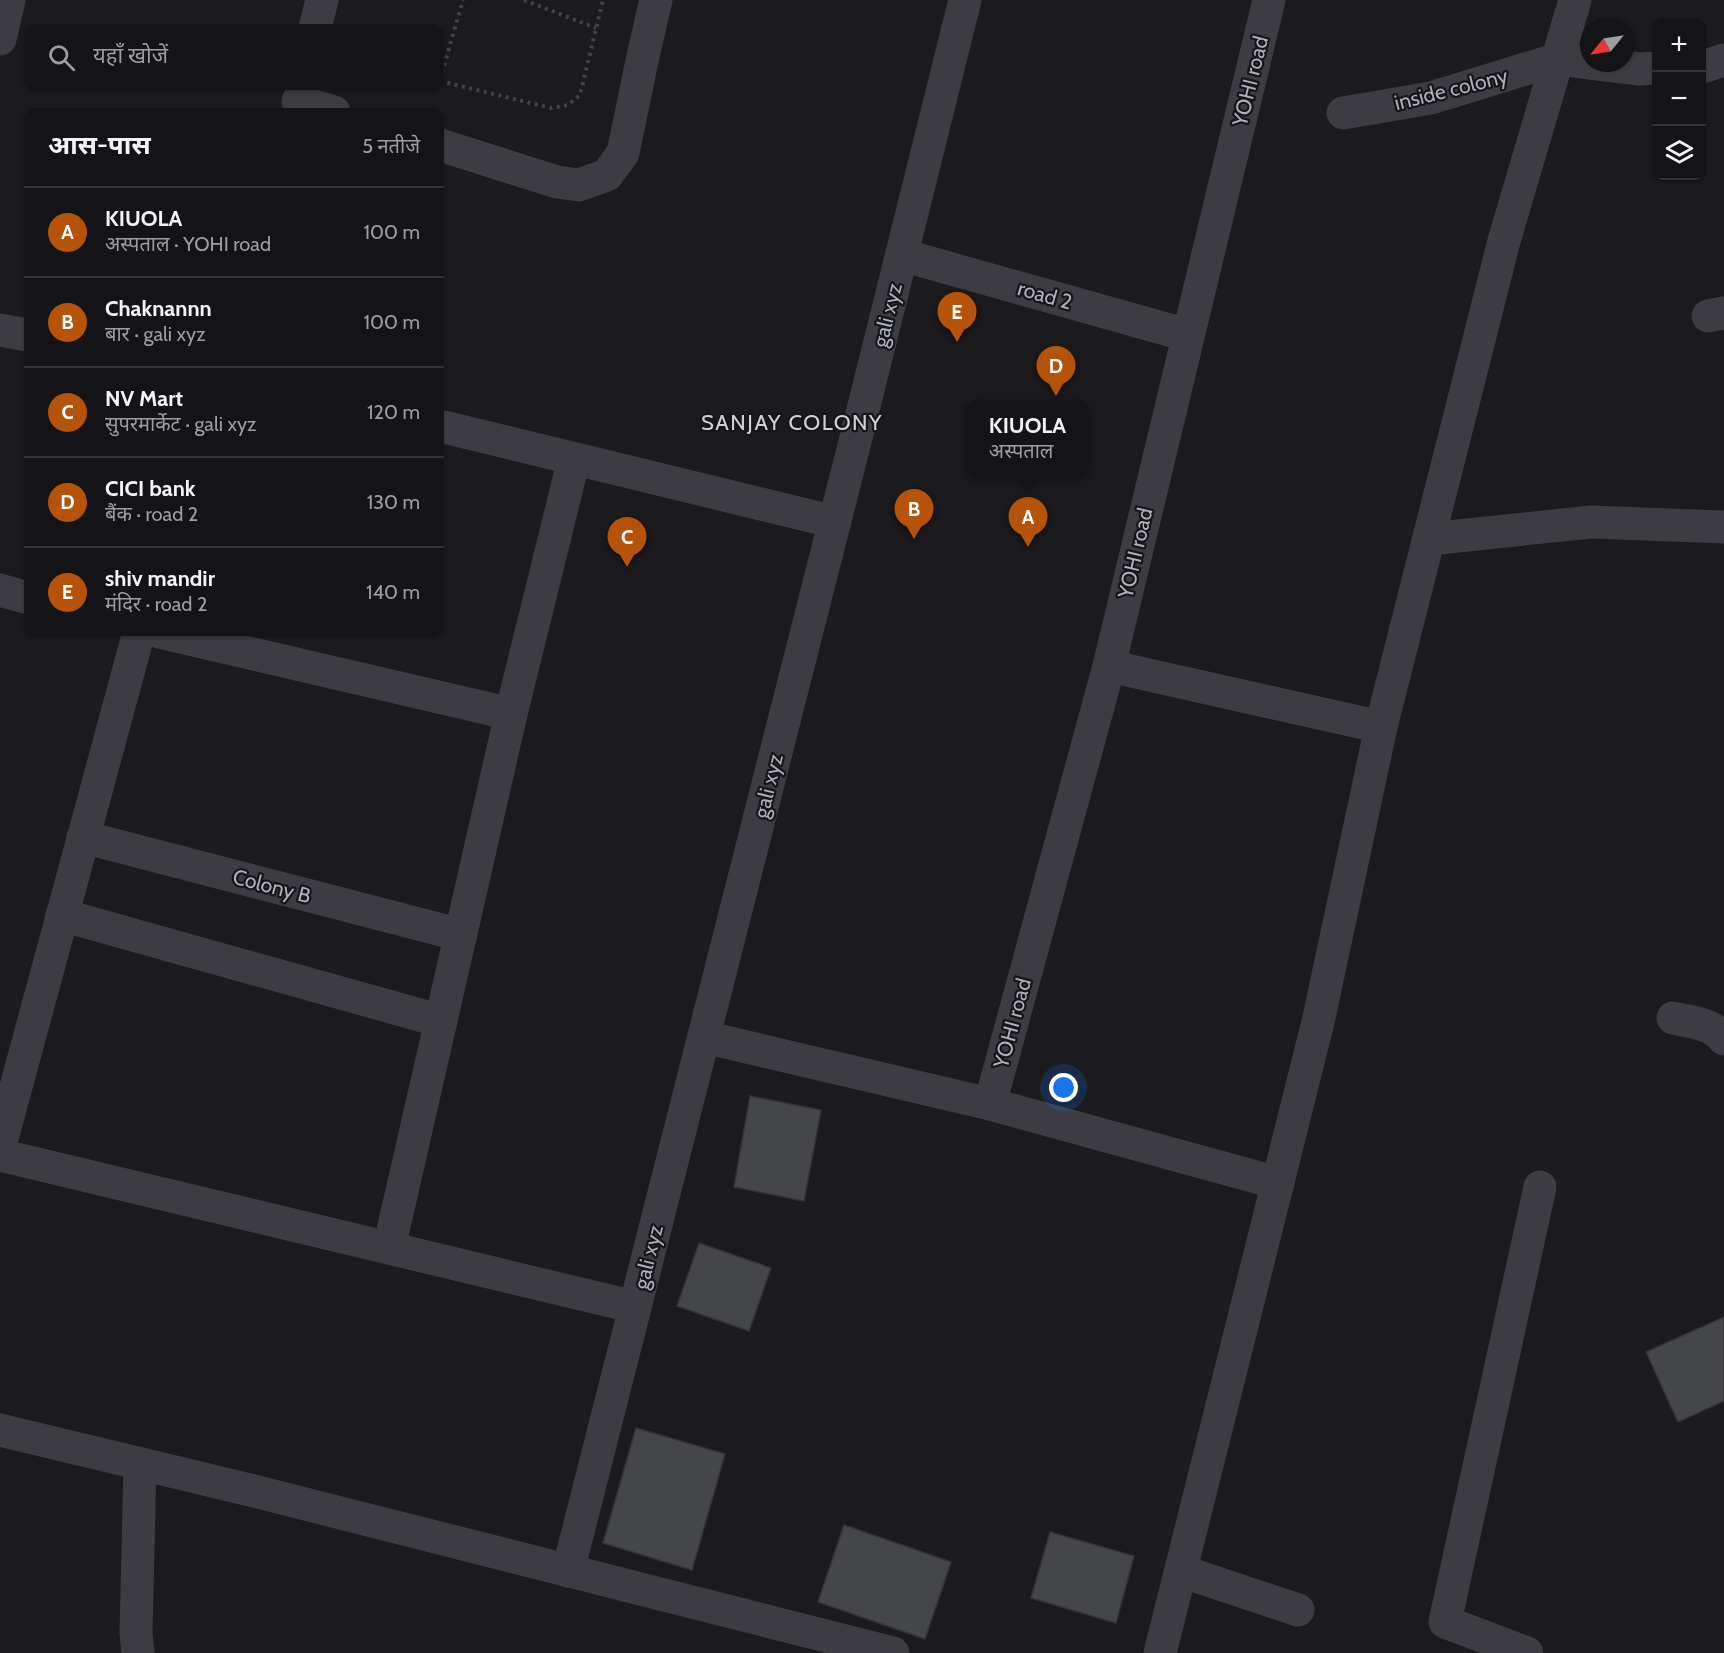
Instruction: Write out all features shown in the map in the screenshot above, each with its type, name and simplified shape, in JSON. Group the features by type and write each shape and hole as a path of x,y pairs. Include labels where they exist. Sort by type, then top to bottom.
{"street":[{"path":"0,39 9,0"},
{"path":"316,24 322,0"},
{"path":"444,146 557,182 579,185 607,175 623,153 656,0"},
{"name":"gali xyz","path":"568,1571 966,0"},
{"name":"YOHI road","path":"990,1104 1109,666 1269,0"},
{"path":"1160,1653 1318,1022 1381,727 1504,241 1579,62 1575,0"},
{"path":"1706,65 1724,60"},
{"path":"1579,62 1639,69 1652,68"},
{"name":"inside colony","path":"1343,113 1431,98 1579,62"},
{"path":"298,100 322,108"},
{"name":"road 2","path":"902,255 1187,335"},
{"path":"0,330 24,334"},
{"path":"444,427 834,522"},
{"path":"389,1248 512,714 574,459"},
{"path":"1429,539 1592,522 1724,527"},
{"path":"0,590 24,597"},
{"path":"0,1146 138,636"},
{"path":"176,636 512,714"},
{"path":"1109,666 1381,727"},
{"name":"Colony B","path":"84,837 461,935"},
{"path":"62,915 441,1021"},
{"path":"1673,1018 1707,1026 1724,1039"},
{"path":"704,1037 990,1104 1278,1184"},
{"path":"0,1155 635,1307"},
{"path":"1527,1653 1445,1622 1540,1187"},
{"path":"0,1430 258,1492 893,1653"},
{"path":"138,1653 136,1635 140,1464"},
{"path":"1181,1571 1298,1610"}],"path":[{"path":"444,66 463,0"},
{"path":"524,0 596,28"},
{"path":"444,81 551,108 568,105 580,94 603,0"}],"building":[{"path":"750,1096 821,1110 804,1201 734,1187"},
{"path":"699,1243 771,1268 749,1331 677,1306"},
{"path":"1724,1317 1724,1401 1678,1422 1646,1352"},
{"path":"636,1428 725,1454 692,1570 603,1543"},
{"path":"844,1525 951,1562 925,1639 818,1602"},
{"path":"1050,1532 1134,1556 1116,1623 1031,1598"}],"place":[{"name":"shiv mandir","path":"957,342"},
{"name":"CICI bank","path":"1056,396"},
{"name":"Chaknannn","path":"914,539"},
{"name":"KIUOLA","path":"1028,547"},
{"name":"NV Mart","path":"627,567"}],"district":[{"name":"SANJAY COLONY","path":"792,422"}]}
